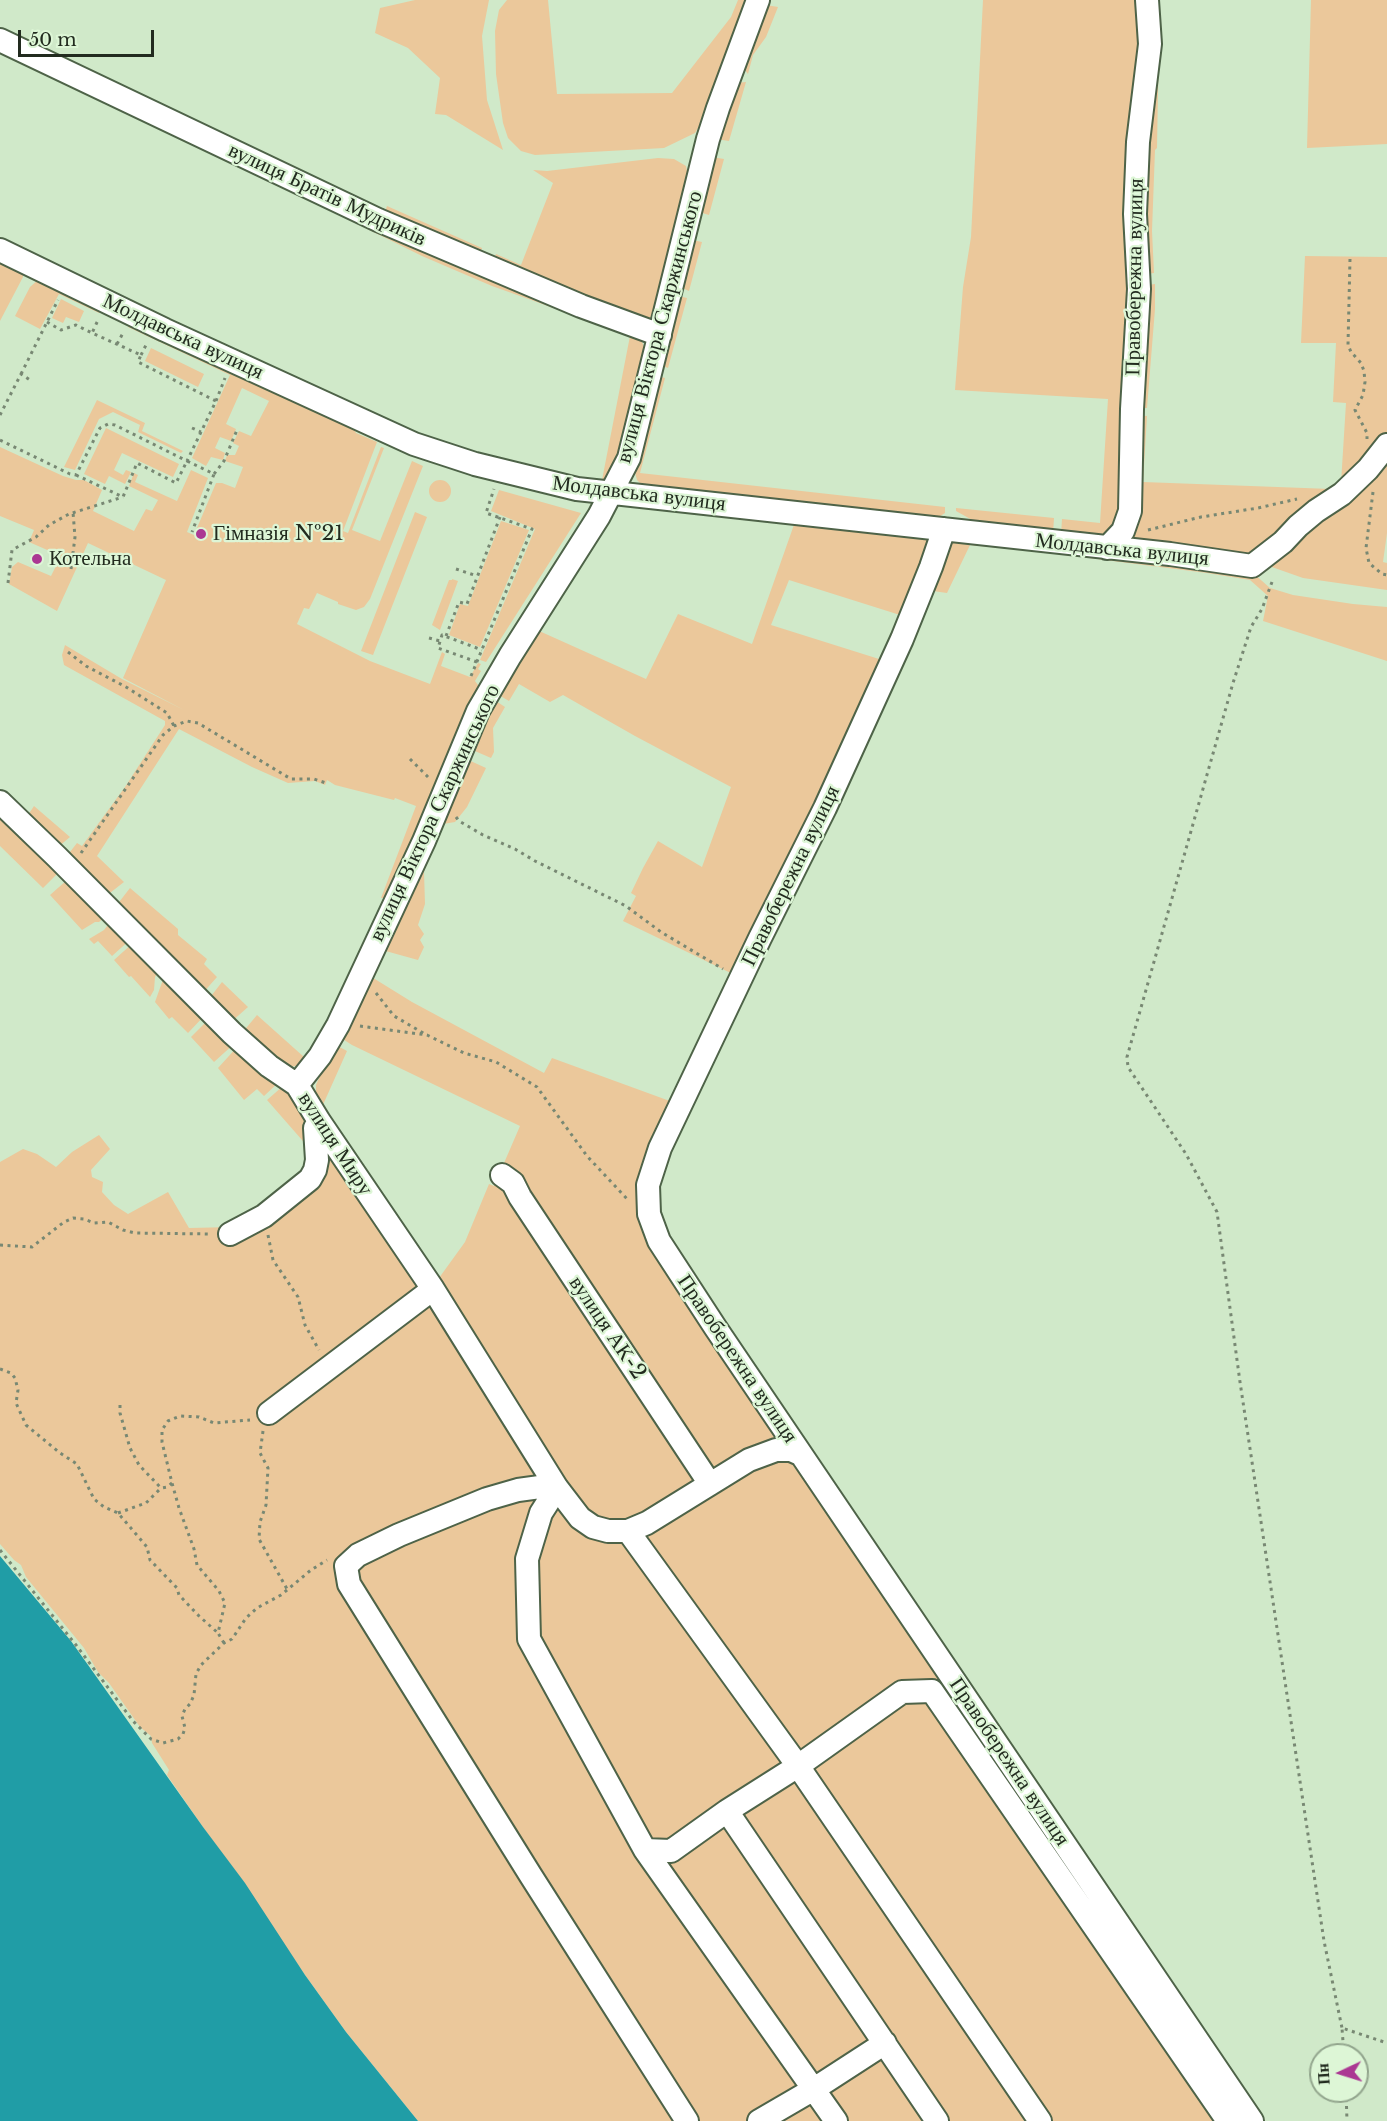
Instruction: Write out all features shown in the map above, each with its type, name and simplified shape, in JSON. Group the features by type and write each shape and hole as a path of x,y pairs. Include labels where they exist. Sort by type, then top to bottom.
{"street":[{"name":"вулиця Віктора Скаржинського","path":"297,1085 320,1056 338,1025 441,801 470,728 487,695 613,492 629,458 708,139 717,108 758,0"},
{"name":"Правобережна вулиця","path":"1107,548 1123,531 1130,511 1132,409 1139,289 1135,214 1138,142 1150,44 1147,0"},
{"name":"вулиця Братів Мудриків","path":"0,40 378,220 582,306 660,335"},
{"name":"Молдавська вулиця","path":"0,249 165,330 414,444 475,464 577,489 944,529 1252,566 1283,542 1298,526 1342,495 1368,469"},
{"path":"1368,469 1387,445"},
{"name":"Правобережна вулиця","path":"944,529 902,639 859,734 660,1148 648,1185 649,1214 658,1241 1252,2121"},
{"name":"вулиця Миру","path":"0,802 69,868 232,1033 269,1066 297,1085 432,1289 557,1488 580,1518 592,1527 628,1532"},
{"path":"230,1234 264,1216 310,1179 317,1160 315,1128 319,1121"},
{"name":"вулиця АК-2","path":"502,1175 513,1183 520,1197 710,1484"},
{"path":"269,1413 432,1289"},
{"path":"777,1450 782,1438 782,1427"},
{"path":"800,1454 791,1450 777,1450 749,1460 647,1523 628,1532 798,1766 1040,2121"},
{"path":"687,2121 531,1876 350,1584 346,1566 358,1556 399,1535 487,1499 518,1490 540,1487 557,1488 541,1513 527,1559 530,1639 645,1850 836,2121"},
{"path":"645,1850 671,1851 798,1766 902,1692 933,1691 1228,2121"},
{"path":"728,1811 937,2121"},
{"path":"759,2121 885,2043"}],"path":[{"path":"1350,259 1348,345 1361,363 1365,382 1363,395 1355,410 1366,433 1368,469 1374,480 1366,548 1369,563 1382,574 1387,575"},
{"path":"0,415 59,297"},
{"path":"92,333 101,314"},
{"path":"93,316 107,322"},
{"path":"47,322 61,330 76,326 141,355 138,362 216,401 176,483 137,463 123,497"},
{"path":"124,330 132,334"},
{"path":"139,338 147,342"},
{"path":"103,343 105,339"},
{"path":"21,374 30,380"},
{"path":"76,475 100,428 108,424 115,425 214,474"},
{"path":"192,428 201,432"},
{"path":"192,532 214,474 224,461 237,430"},
{"path":"0,440 123,497"},
{"path":"471,676 532,529 486,513 496,485"},
{"path":"8,583 12,550 73,512 123,497"},
{"path":"1123,531 1137,533 1201,517 1301,498"},
{"path":"71,568 75,537 73,512"},
{"path":"446,636 459,602 467,604 500,517"},
{"path":"456,569 477,577"},
{"path":"1272,582 1262,609 1251,627 1237,672 1127,1057 1128,1067 1186,1154 1217,1212 1320,1918 1343,2043"},
{"path":"477,662 438,648 442,635 482,650"},
{"path":"429,638 440,641"},
{"path":"68,652 86,666 126,687 167,713 174,726"},
{"path":"69,868 88,845 163,735 174,726 187,721 198,723 291,779 314,779 326,783"},
{"path":"410,759 430,780 441,801 459,822 626,906 661,932 740,978"},
{"path":"362,972 394,1016 464,1053 496,1062 537,1087 587,1156 624,1196 649,1214"},
{"path":"338,1025 350,1029 363,1025 427,1035"},
{"path":"0,1245 32,1247 64,1222 73,1218 94,1223 108,1222 135,1233 230,1234"},
{"path":"255,1220 266,1229 273,1260 298,1297 305,1325 328,1368"},
{"path":"0,1369 11,1373 15,1378 18,1390 16,1403 26,1425 60,1454 76,1464 94,1499 104,1507 118,1513 147,1546 150,1560 177,1588 179,1595 198,1616 218,1633 224,1643"},
{"path":"120,1405 120,1413 130,1448 139,1465 161,1488"},
{"path":"218,1633 225,1603 219,1591 197,1565 172,1483 162,1442 162,1430 168,1421 180,1416 199,1417 214,1423 227,1423 255,1419 269,1413"},
{"path":"269,1413 264,1422 260,1453 268,1468 266,1505 260,1522 259,1539 287,1590"},
{"path":"118,1513 146,1503 161,1488 172,1483"},
{"path":"0,1550 133,1721 151,1738 163,1743 183,1734 185,1728 182,1716 194,1695 196,1674 201,1665 224,1643 232,1639 246,1618 327,1560 346,1566"},
{"path":"1342,2028 1387,2043"},
{"path":"1346,2103 1347,2121"}],"shaded area":[{"path":"415,0 489,0 482,36 487,100 503,150 446,115 435,114 440,78 408,48 375,33 380,8"},
{"path":"507,0 548,0 557,94 672,93 731,17 738,0 749,0 703,120 695,133 664,148 535,155 521,151 508,138 503,123 496,74 495,31 499,10"},
{"path":"983,0 1143,0 1124,520 1106,540 1061,535 1062,519 1100,523 1108,399 955,390 963,287 971,237"},
{"path":"1311,0 1387,0 1387,144 1307,148"},
{"path":"766,5 778,7 766,37 753,55 748,74 741,65"},
{"path":"1159,36 1157,148 1155,150 1152,231 1154,273 1141,275 1139,237"},
{"path":"746,82 729,141 716,139 736,83"},
{"path":"202,147 578,311 576,316 492,286 422,256"},
{"path":"712,157 724,159 709,215 699,212"},
{"path":"658,158 674,159 686,166 689,181 658,310 646,321 493,263 496,254 521,265 553,183 533,170 547,171"},
{"path":"387,206 482,248 479,257 384,215"},
{"path":"692,240 702,242 689,291 680,287"},
{"path":"0,256 23,273 23,277 0,321"},
{"path":"1305,256 1387,257 1387,440 1362,471 1247,559 1119,542 1137,415 1147,416 1143,482 1331,489 1341,483 1346,403 1333,402 1336,343 1301,343"},
{"path":"39,279 101,309 99,313 59,294 40,329 15,316 30,287"},
{"path":"1155,284 1147,408 1137,408 1141,286"},
{"path":"678,296 687,298 668,368 660,365"},
{"path":"61,299 84,311 79,322 66,317 63,323 52,318"},
{"path":"583,313 634,333 642,342 646,352 620,461 606,484 542,473 543,469 596,482 602,480 630,336 581,318"},
{"name":"Гімназія №21","path":"130,323 353,427 356,433 377,442 343,531 348,533 381,447 384,448 352,530 380,541 412,461 423,466 370,599 364,607 356,610 317,593 309,609 304,608 297,624 370,661 430,684 442,652 445,654 441,666 470,677 478,663 481,664 478,669 481,671 475,681 481,689 384,898 381,898 416,806 395,798 394,800 335,785 327,780 325,785 315,781 288,783 179,729 97,856 124,882 106,896 66,857 77,843 82,846 125,787 165,725 165,721 64,665 62,655 65,645 122,679 184,710 123,678 166,580 88,543 57,611 9,584 12,567 18,562 51,576 61,556 29,542 34,530 0,516 0,447 63,476 84,480 102,490 93,511 134,531 146,509 152,511 158,500 129,486 134,473 138,475 135,482 177,501 191,470 208,478 187,532 194,535 216,483 235,488 243,467 225,461 227,455 235,455 239,446 233,443 239,431 251,436 269,401 242,388 226,424 236,429 231,441 220,437 215,448 225,453 223,460 211,457 206,466 192,458 230,375 128,327"},
{"path":"151,348 204,374 198,387 145,361"},
{"path":"665,378 640,473 945,507 945,513 934,520 644,487 637,480 634,469 657,379"},
{"path":"97,400 145,423 142,431 183,451 181,453 138,432 140,425 113,412 99,419 75,470 64,467"},
{"path":"106,428 179,464 173,477 122,453 114,470 123,475 126,470 131,472 125,484 109,476 105,484 84,474"},
{"path":"1387,451 1387,533 1383,562 1387,563 1387,590 1303,578 1269,566"},
{"path":"440,480 448,483 451,491 448,499 440,502 432,499 429,491 432,483"},
{"path":"499,490 581,513 486,662 480,660 535,529 491,511"},
{"path":"956,508 1054,518 1053,534 983,526 956,511"},
{"path":"415,512 427,517 373,655 361,651"},
{"path":"796,519 927,535 935,549 739,977 623,921 636,896 631,893 658,841 702,867 731,787 563,695 550,702 519,684 509,701 497,694 537,630 646,679 678,614 752,644","holes":["789,580 900,615 879,659 771,625"]},
{"path":"501,521 529,530 480,647 449,635 460,604 468,606"},
{"path":"950,538 1253,573 1270,588 1293,595 1387,607 1387,661 1263,621 1268,596 1250,580 1207,573 970,545 947,593 926,590"},
{"path":"449,580 458,581 440,630 432,625"},
{"path":"493,699 505,707 493,728 494,752 491,758 468,748"},
{"path":"464,758 486,768 467,807 455,822 443,824 427,861 424,872 425,904 418,925 424,934 420,940 424,947 418,960 382,950 370,976 412,1002 544,1073 552,1058 678,1104 645,1197 792,1446 715,1477 501,1170 520,1126 352,1045 338,1036"},
{"path":"34,806 70,837 57,848 26,818"},
{"path":"0,811 58,867 56,875 43,888 0,846"},
{"path":"67,880 107,915 99,922 82,930 50,895"},
{"path":"130,888 178,929 178,935 207,959 204,964 217,977 202,994 116,906"},
{"path":"112,920 131,939 112,956 98,941 94,944 89,939 104,930"},
{"path":"134,942 160,969 155,977 154,990 150,997 114,960"},
{"path":"165,974 205,1015 188,1033 172,1017 169,1019 155,1002"},
{"path":"222,982 248,1007 230,1023 208,1000"},
{"path":"257,1015 304,1057 332,1019 305,1061 297,1066 287,1067 242,1033"},
{"path":"209,1019 235,1043 214,1062 191,1037"},
{"path":"334,1044 347,1051 322,1107 316,1099 316,1085"},
{"path":"238,1046 279,1082 264,1096 257,1089 244,1100 218,1068"},
{"path":"283,1086 312,1121 311,1183 319,1135 431,1298 601,1536 748,1466 789,1456 1244,2121 418,2121 346,2032 305,1975 167,1775 169,1770 152,1743 151,1736 140,1727 109,1683 98,1672 84,1648 26,1577 21,1565 0,1544 0,1162 23,1149 37,1154 56,1167 72,1152 99,1135 110,1149 91,1170 92,1177 103,1182 102,1192 114,1205 128,1214 168,1192 189,1228 233,1227 309,1173 309,1148 267,1100"},
{"path":"498,1177 703,1476 638,1523 590,1521 439,1278 465,1242 489,1184 494,1186"}],"water":[{"path":"0,1556 71,1641 245,1883 305,1975 346,2032 418,2121 0,2121"}],"place":[{"name":"Гімназія №21","path":"201,534"},
{"name":"Котельна","path":"37,559"}]}
